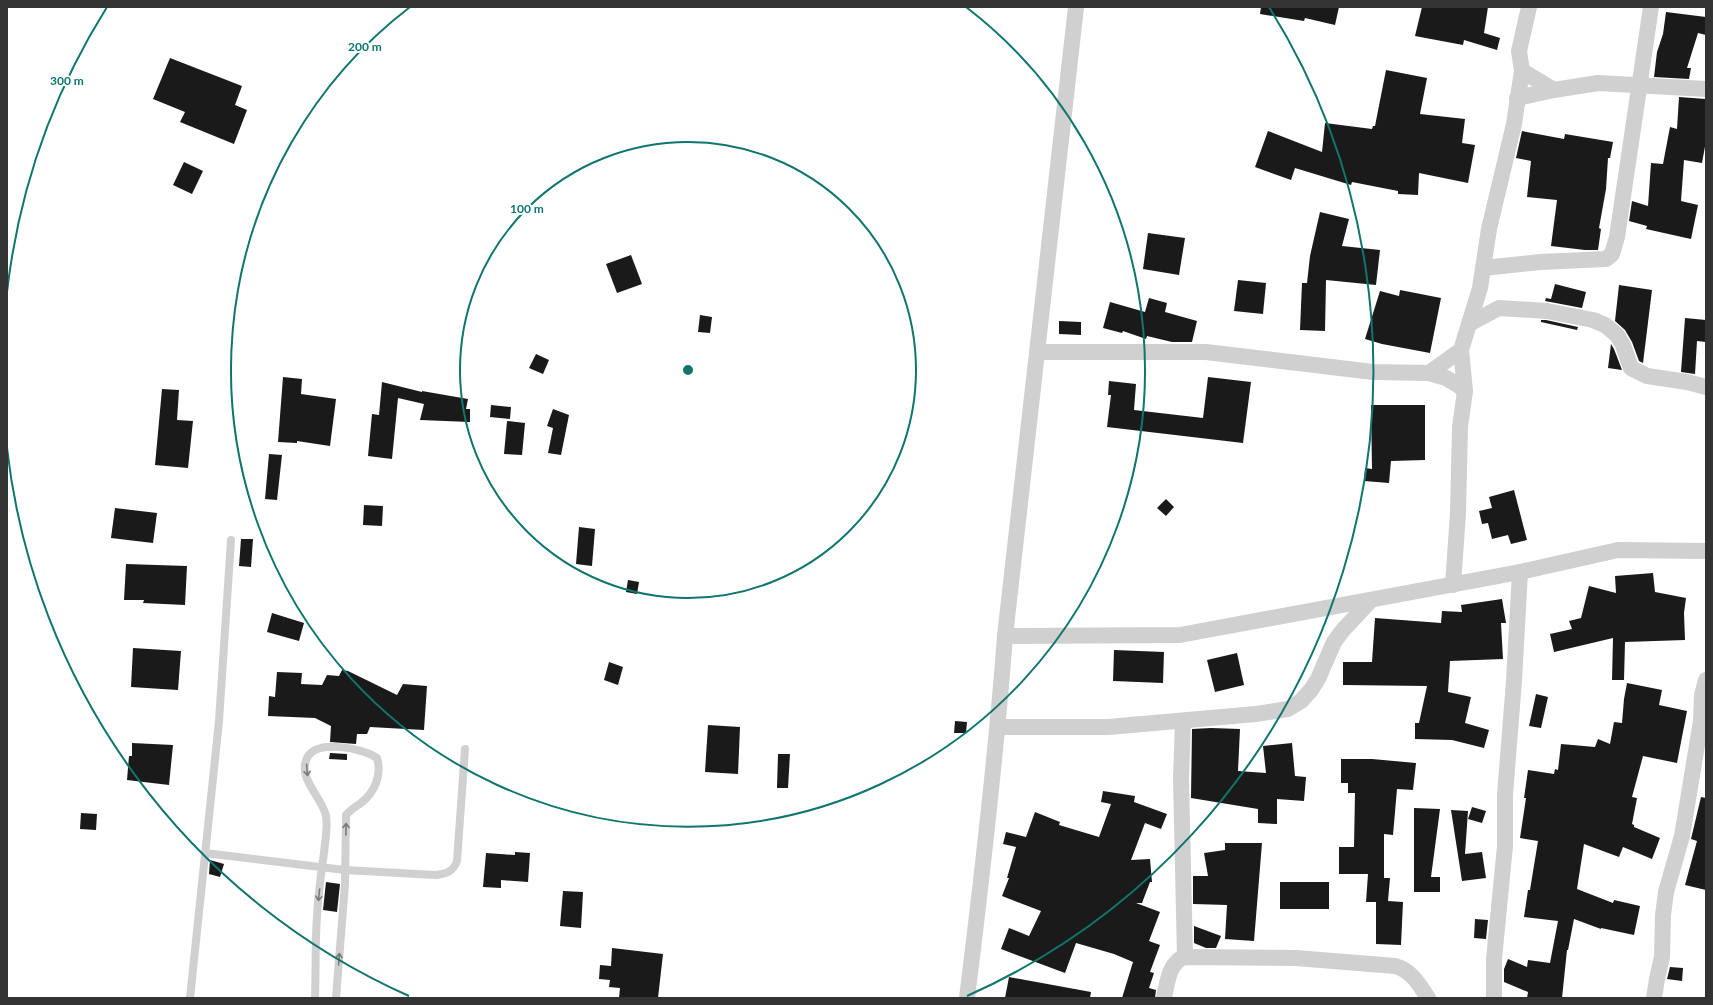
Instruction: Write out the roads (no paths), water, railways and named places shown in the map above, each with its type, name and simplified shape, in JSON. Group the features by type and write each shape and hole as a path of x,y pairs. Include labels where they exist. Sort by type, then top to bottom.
{"street":[{"path":"967,998 987,835 998,727 1005,636 1076,7"},
{"path":"1453,585 1458,513 1460,427 1465,391 1461,350 1480,288 1489,229 1511,137 1522,71 1519,51 1528,7"},
{"path":"1483,268 1540,262 1606,259 1612,254 1617,237 1641,85 1651,7"},
{"path":"1522,71 1554,90"},
{"path":"1517,98 1598,83 1706,89"},
{"path":"1480,288 1499,308"},
{"path":"1469,324 1499,308 1547,311 1593,320 1605,325 1617,335 1623,346 1631,368 1647,376 1687,382 1706,387"},
{"path":"1429,372 1461,350"},
{"path":"1038,352 1206,352 1373,372 1429,372 1446,378 1465,391"},
{"path":"1005,636 1180,635 1520,572 1618,550 1706,551"},
{"path":"1494,998 1494,959 1503,871 1506,825 1505,795 1514,681 1520,572"},
{"path":"998,727 1108,727 1183,722 1288,709 1301,701 1311,690 1318,679 1334,642 1371,600"},
{"path":"1654,998 1662,957 1663,915 1666,892 1682,836 1701,721 1702,695 1706,680"},
{"path":"1183,722 1181,779 1185,957"},
{"path":"1164,998 1168,978 1174,965 1178,960 1185,957 1296,958 1395,966 1407,971 1414,978 1428,998"}],"lane":[{"path":"190,998 219,721 231,540"},
{"path":"315,998 316,917 326,832 326,816 308,784 306,773 307,759 312,752 322,748 359,749 377,758 379,772 374,788 366,798 346,815 345,870 336,998"},
{"path":"205,853 345,870 435,875 446,874 451,870 456,861 465,749"}]}
